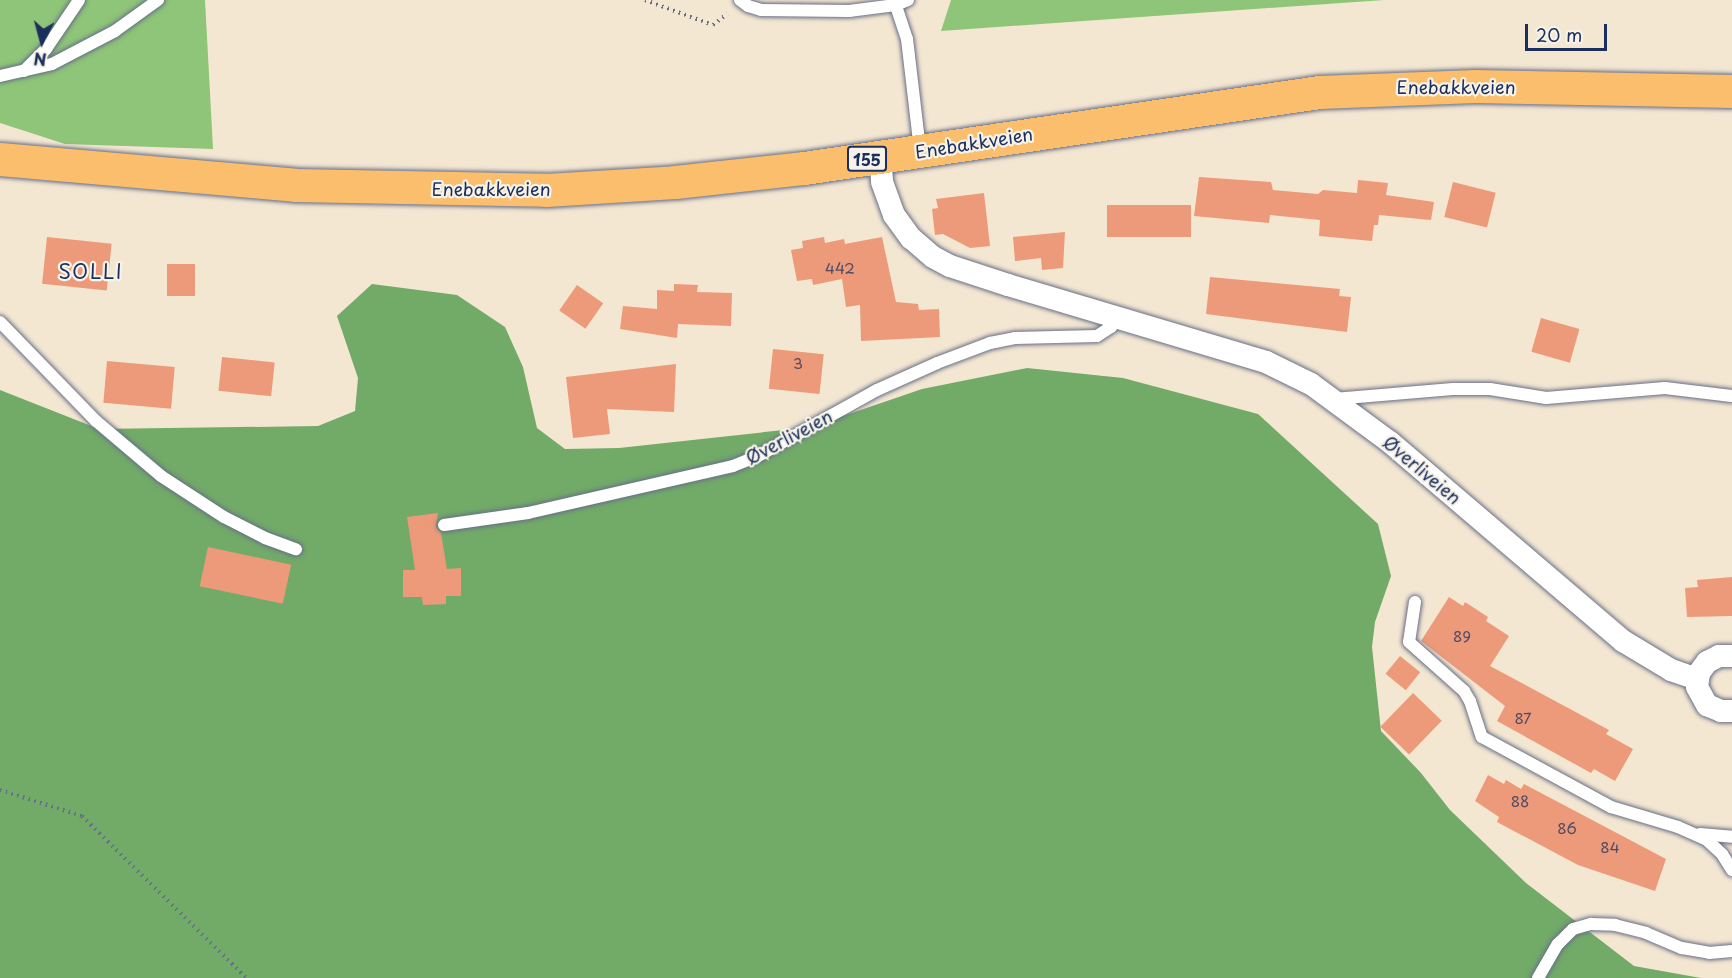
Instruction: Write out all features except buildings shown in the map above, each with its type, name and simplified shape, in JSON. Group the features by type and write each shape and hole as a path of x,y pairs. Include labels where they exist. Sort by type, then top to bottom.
{"main road":[{"name":"Enebakkveien","path":"0,159 296,184 546,190 675,182 880,158 1319,92 1476,86 1732,91"}],"street":[{"name":"Øverliveien","path":"880,158 882,182 894,215 911,238 933,257 950,266 1266,362 1311,384 1391,443 1623,640 1671,670 1697,679"},
{"path":"1732,656 1713,658 1702,666 1697,679 1699,694 1707,705 1721,711 1732,711"}],"lane":[{"path":"23,72 46,50 79,0"},
{"path":"0,76 52,64 115,31 158,0"},
{"path":"741,2 761,10 849,11 908,0"},
{"path":"895,3 907,39 920,152"},
{"name":"Øverliveien","path":"444,525 528,513 733,466 758,456 877,390 937,363 1009,339 1097,336 1111,327 1115,317"},
{"path":"0,322 96,421 161,476 224,517 265,538 296,549"},
{"path":"1333,399 1453,389 1490,389 1546,398 1633,388 1665,388 1732,396"},
{"path":"1415,602 1409,642 1464,692 1470,701 1482,737 1611,807 1695,833 1732,837"},
{"path":"1695,833 1714,846 1732,870"},
{"path":"1538,978 1558,944 1574,929 1591,924 1635,930 1682,948 1709,953 1732,951"}],"path":[{"path":"645,0 712,25 741,2"},
{"path":"0,790 82,816 246,978"}],"green space":[{"path":"0,0 205,0 213,149 65,144 0,123"},
{"path":"951,0 1384,0 941,31"},
{"path":"372,284 457,295 505,327 523,367 537,428 565,449 619,448 811,427 922,389 1027,368 1123,378 1258,414 1378,524 1391,576 1375,622 1372,647 1381,731 1421,773 1450,810 1526,883 1634,966 1701,978 0,978 0,390 99,429 318,426 355,411 358,378 337,316"}],"district":[{"name":"SOLLI","path":"91,271"}]}
